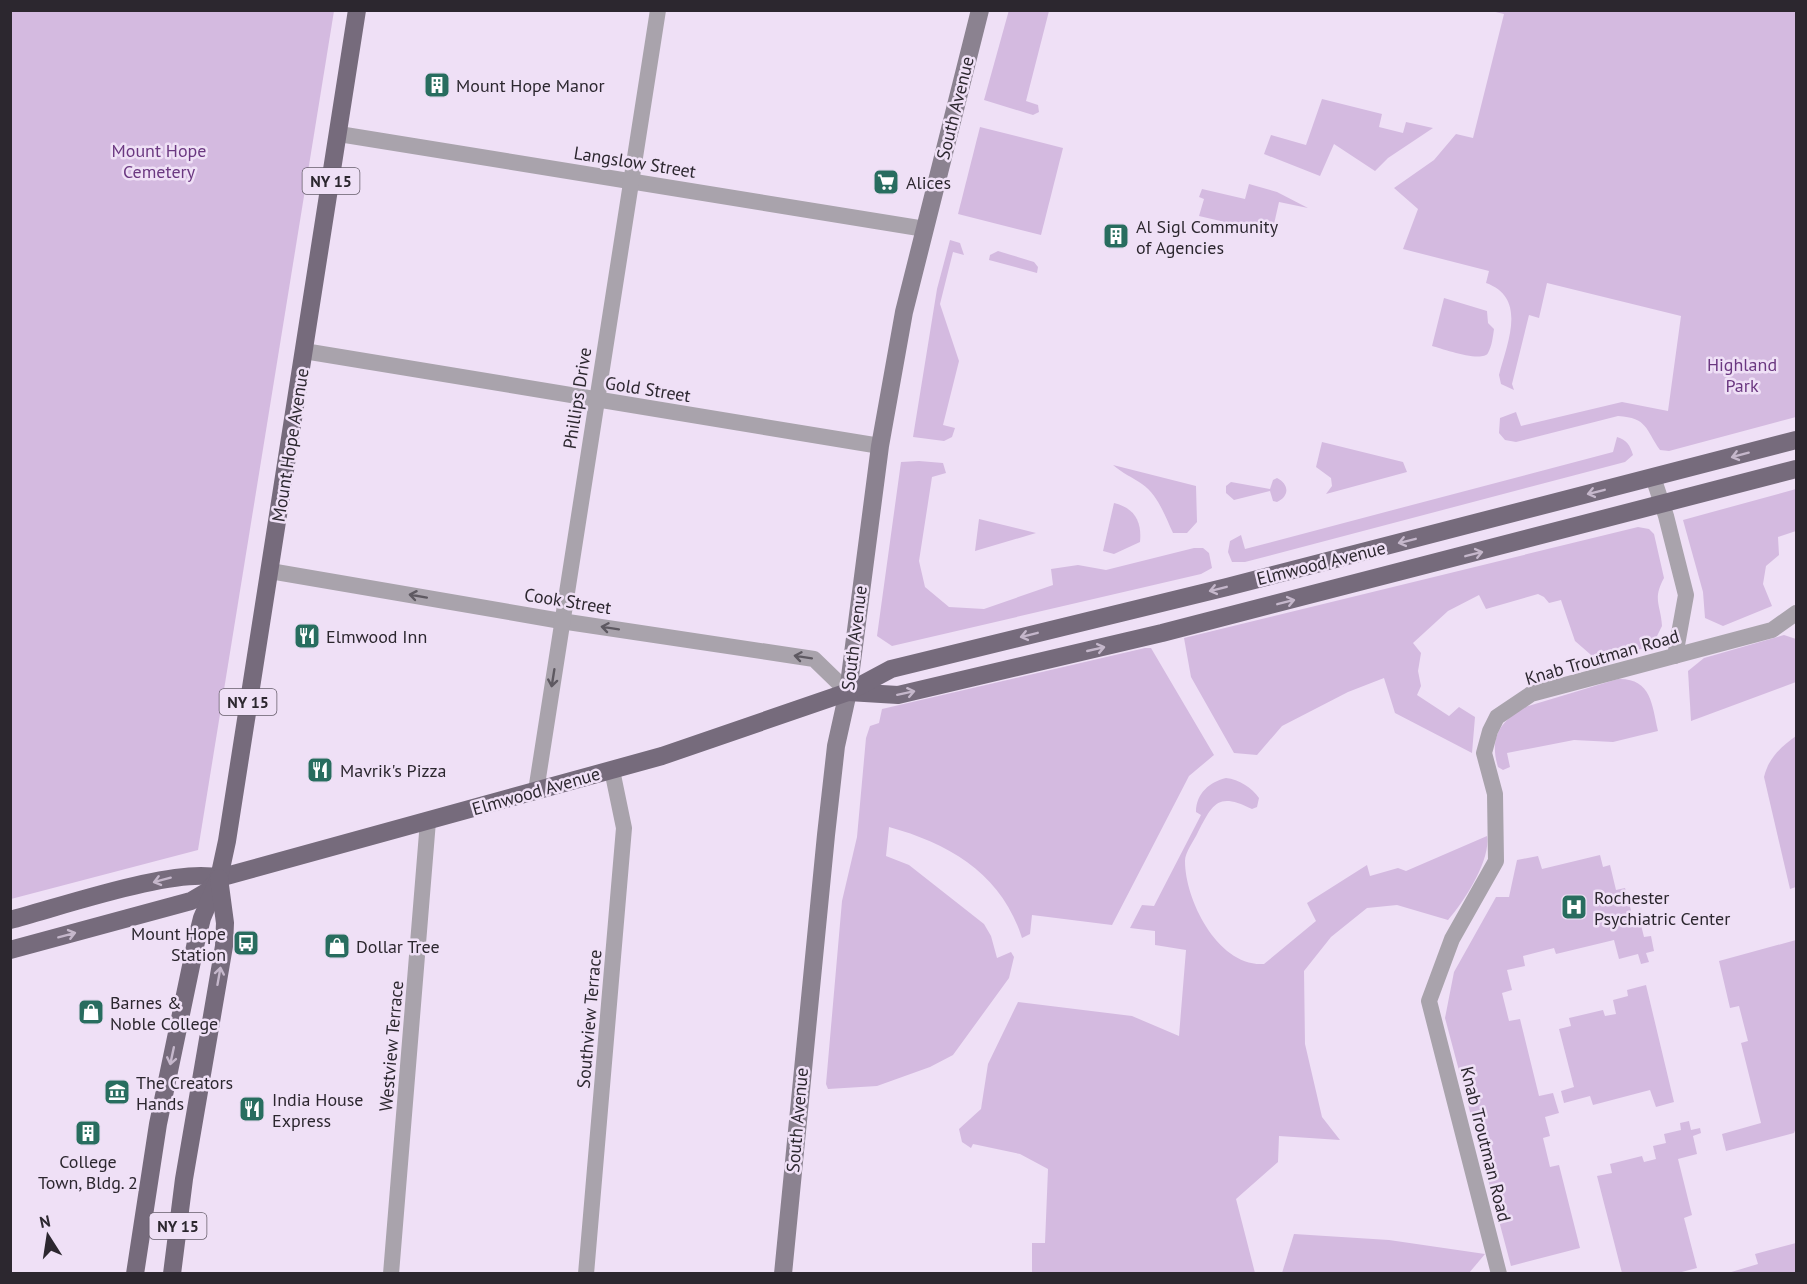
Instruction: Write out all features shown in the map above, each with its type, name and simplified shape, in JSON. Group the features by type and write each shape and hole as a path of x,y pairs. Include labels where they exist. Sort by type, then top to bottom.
{"main road":[{"name":"Mount Hope Avenue","path":"135,1274 158,1124 198,933 219,878 270,571 357,10"},
{"name":"South Avenue","path":"783,1274 836,746 848,692 852,647 880,446 904,312 979,11"},
{"name":"Elmwood Avenue","path":"10,920 182,875 201,874 219,878 662,756 848,692 891,669 1239,584 1797,440"},
{"name":"Elmwood Avenue","path":"848,692 898,695 1174,630 1797,469"},
{"name":"Mount Hope Avenue","path":"172,1274 184,1179 224,946 225,923 219,878"},
{"name":"Elmwood Avenue","path":"10,950 191,901 208,891 219,878"}],"street":[{"name":"Phillips Drive","path":"536,791 658,10"},
{"name":"Langslow Street","path":"339,134 925,229"},
{"name":"Gold Street","path":"304,351 880,446"},
{"path":"1653,477 1666,516 1686,595 1675,656"},
{"name":"Cook Street","path":"270,571 561,621 814,659 848,692"},
{"name":"Knab Troutman Road","path":"1499,1274 1429,1000 1452,939 1496,861 1495,794 1484,753 1490,731 1497,717 1531,694 1772,630 1797,613"},
{"name":"Southview Terrace","path":"586,1274 624,828 612,770"},
{"name":"Westview Terrace","path":"391,1274 428,821"}],"green space":[{"name":"Mount Hope Cemetery","path":"11,10 334,11 198,850 11,899"},
{"path":"1009,10 1049,11 1026,101 1038,105 1039,112 1033,115 984,100"},
{"name":"Highland Park","path":"1491,11 1796,11 1796,417 1669,451 1660,450 1645,426 1628,417 1618,416 1516,442 1505,440 1499,433 1500,418 1516,412 1521,426 1622,402 1668,411 1681,316 1547,283 1539,318 1529,315 1512,384 1514,390 1501,384 1499,375 1509,336 1511,310 1507,299 1499,290 1486,283 1489,271 1403,249 1418,209 1394,188 1434,160 1456,134 1473,138 1504,14"},
{"path":"1322,99 1382,114 1379,127 1403,133 1406,122 1433,128 1388,158 1375,171 1334,144 1320,176 1264,154 1271,135 1306,145"},
{"path":"980,127 1063,148 1041,235 958,214"},
{"path":"1249,184 1277,192 1308,208 1279,202 1272,233 1199,216 1204,199 1199,197 1202,189 1245,199"},
{"path":"950,240 960,243 964,255 953,252 940,304 959,361 943,425 955,428 952,437 944,441 913,437 937,289"},
{"path":"998,251 1034,262 1038,267 1037,273 989,260 990,255"},
{"path":"1444,298 1487,311 1488,323 1494,329 1488,353 1484,356 1471,356 1432,346"},
{"path":"1617,437 1628,443 1631,448 1633,455 1625,462 1245,562 1232,562 1228,552 1230,541 1241,535 1245,549 1613,452"},
{"path":"1322,442 1403,462 1407,472 1326,494 1332,486 1331,478 1316,467"},
{"path":"901,462 943,463 946,473 932,477 919,561 925,587 949,607 984,609 1053,585 1051,569 1078,565 1106,570 1194,548 1203,548 1209,553 1212,568 1201,574 892,646 877,636"},
{"path":"1113,465 1196,486 1197,522 1187,533 1173,533 1160,506 1148,489"},
{"path":"1277,478 1284,483 1286,493 1277,502 1273,501 1270,491 1234,500 1226,493 1226,486 1231,482 1270,489 1273,480"},
{"path":"1796,489 1796,531 1778,537 1779,555 1766,566 1763,584 1772,606 1723,626 1705,618 1703,592 1683,520"},
{"path":"1114,503 1127,508 1136,517 1140,528 1140,542 1114,554 1103,551"},
{"path":"979,519 1036,533 975,551"},
{"path":"1638,527 1649,529 1654,534 1664,578 1658,592 1662,626 1652,646 1598,661 1575,641 1561,600 1549,603 1538,594 1486,609 1479,595 1448,611 1413,643 1421,653 1418,671 1421,686 1417,695 1449,716 1459,707 1475,717 1472,753 1395,713 1384,678 1348,692 1282,726 1257,755 1234,753 1191,677 1184,638"},
{"path":"1784,635 1796,639 1796,682 1691,721 1688,671 1704,658"},
{"path":"1151,648 1214,755 1189,776 1112,925 1032,915 1030,934 1022,938 1002,896 971,865 933,843 889,827 886,856 909,865 984,924 991,936 997,958 1011,952 1014,957 1009,978 953,1055 930,1067 877,1086 828,1089 826,1084 842,901 857,837 866,738 870,726 879,723 882,709"},
{"path":"1618,679 1629,680 1644,688 1651,702 1658,731 1613,742 1574,740 1507,753 1510,767 1503,770 1498,767 1496,739 1503,724 1516,712 1525,707"},
{"path":"1796,736 1796,887 1790,889 1764,777 1776,754"},
{"path":"1226,778 1240,782 1253,791 1259,798 1257,807 1252,809 1231,801 1218,803 1203,822 1186,854 1185,861 1191,894 1207,928 1232,955 1247,962 1264,964 1316,921 1307,903 1367,865 1370,876 1398,868 1406,871 1487,836 1485,857 1468,892 1448,920 1397,905 1367,908 1331,937 1304,971 1305,1044 1322,1117 1340,1140 1279,1136 1278,1162 1236,1199 1255,1273 1032,1273 1032,1243 1045,1243 1048,1169 1020,1154 973,1144 971,1148 962,1142 959,1129 981,1109 988,1064 1018,1002 1132,1016 1179,1036 1186,950 1155,945 1155,931 1130,928 1142,905 1154,906 1201,815 1196,812 1201,794 1215,782"},
{"path":"1600,855 1603,867 1610,865 1616,890 1625,888 1633,918 1639,917 1644,937 1651,936 1654,951 1646,953 1649,962 1641,964 1638,954 1619,959 1614,940 1556,954 1554,948 1523,956 1525,966 1507,970 1512,990 1502,993 1509,1021 1520,1019 1539,1096 1553,1093 1559,1113 1545,1117 1550,1136 1543,1138 1550,1167 1559,1165 1580,1248 1511,1266 1445,1018 1454,972 1496,897 1509,897 1517,860 1538,856 1542,869"},
{"path":"1796,940 1796,1128 1794,1133 1726,1151 1722,1134 1761,1123 1741,1043 1748,1041 1739,1006 1730,1008 1719,961"},
{"path":"1646,985 1674,1102 1656,1107 1650,1090 1593,1105 1590,1096 1564,1103 1561,1091 1574,1087 1559,1029 1571,1026 1569,1018 1603,1010 1605,1016 1616,1014 1613,1000 1628,996 1627,990"},
{"path":"1689,1121 1691,1130 1700,1128 1701,1133 1693,1136 1697,1154 1678,1159 1692,1215 1684,1218 1697,1268 1678,1273 1622,1273 1597,1176 1612,1173 1610,1164 1642,1156 1644,1162 1656,1159 1653,1146 1666,1143 1664,1134 1681,1130 1680,1123"},
{"path":"1294,1234 1389,1240 1485,1254 1469,1273 1282,1273"},
{"path":"1796,1243 1796,1273 1728,1273 1758,1264 1755,1254"}],"place":[{"name":"Mount Hope Manor","path":"437,85"},
{"name":"Alices","path":"886,182"},
{"name":"Al Sigl Community of Agencies","path":"1116,236"},
{"name":"Elmwood Inn","path":"307,636"},
{"name":"Mavrik's Pizza","path":"320,770"},
{"name":"Rochester Psychiatric Center","path":"1574,907"},
{"name":"Mount Hope Station","path":"246,943"},
{"name":"Dollar Tree","path":"337,946"},
{"name":"Barnes & Noble College","path":"91,1012"},
{"name":"The Creators Hands","path":"117,1092"},
{"name":"India House Express","path":"252,1109"},
{"name":"College Town, Bldg. 2","path":"88,1133"}]}
